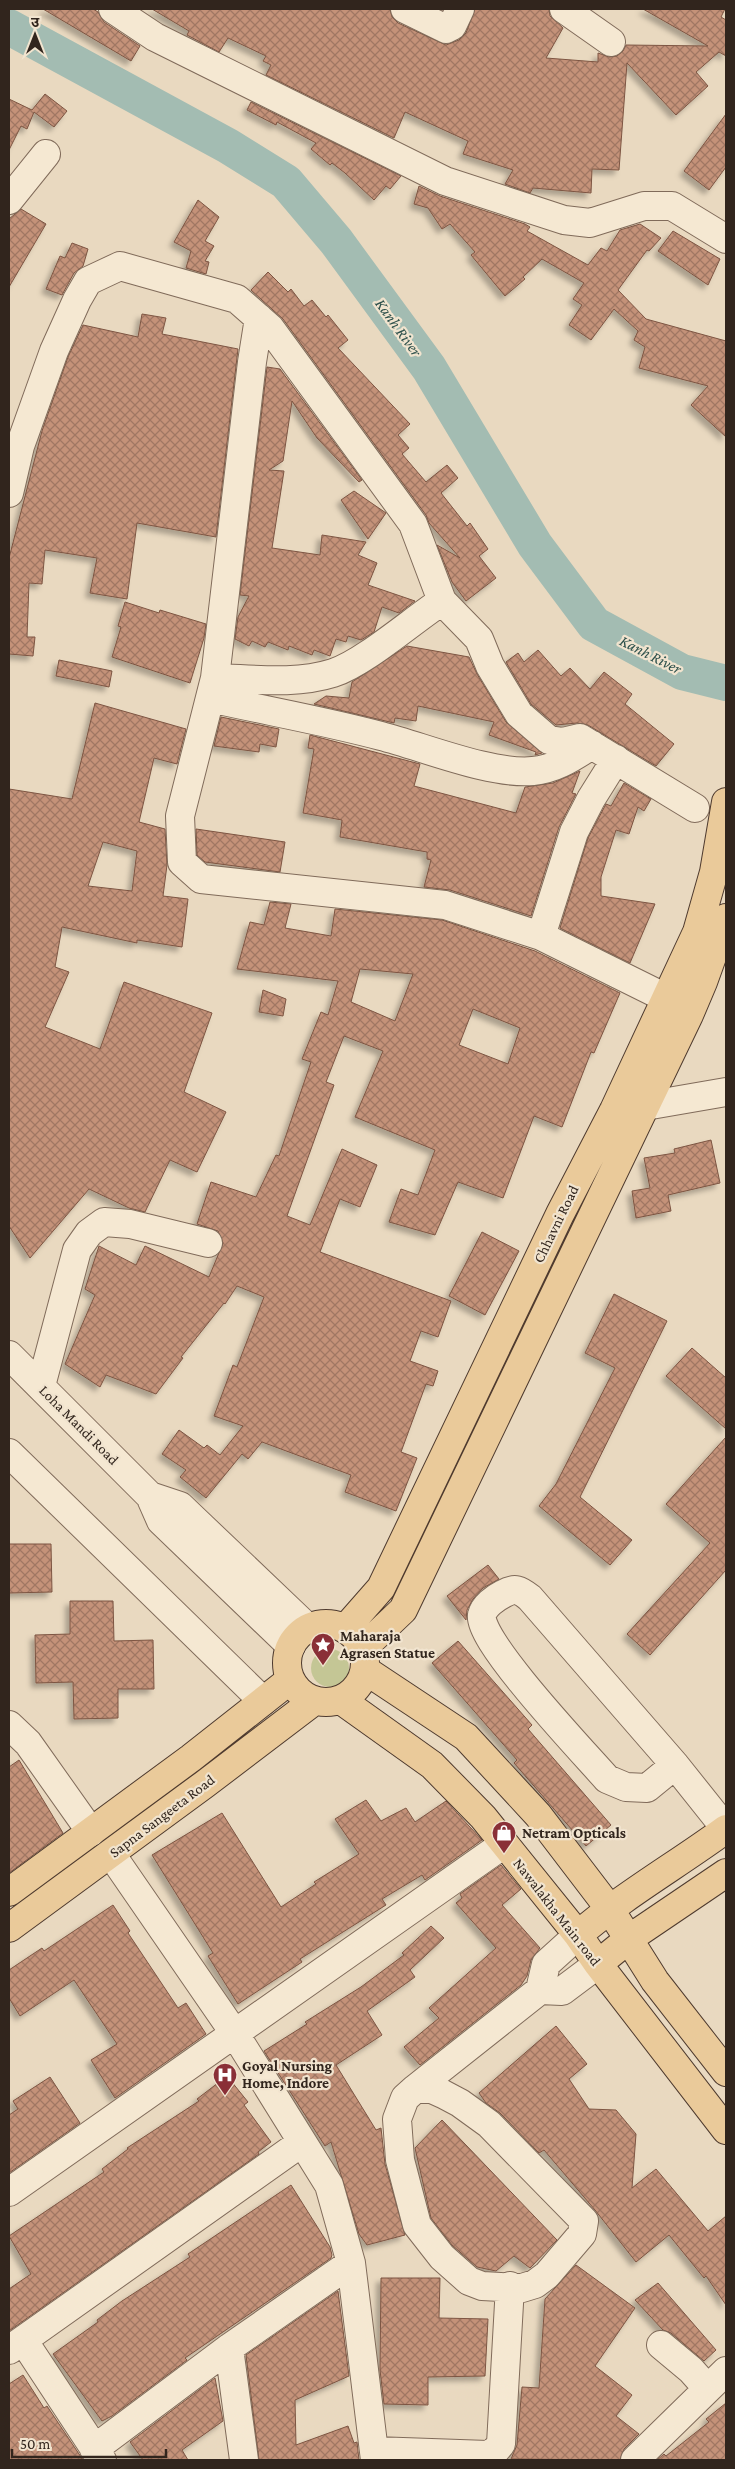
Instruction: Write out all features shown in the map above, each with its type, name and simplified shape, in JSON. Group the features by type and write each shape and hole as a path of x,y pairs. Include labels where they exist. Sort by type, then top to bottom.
{"main road":[{"name":"Chhavni Road","path":"345,1629 381,1588 560,1214 614,1110 697,932 722,847 726,802"},
{"name":"Chhavni Road","path":"363,1659 403,1610 688,1015 703,982 726,918"},
{"path":"332,1625 345,1629 357,1640 363,1659 360,1682 352,1692 341,1700 327,1702 314,1701 304,1696 290,1680 286,1665 300,1637 314,1626 332,1625"},
{"path":"363,1659 466,1737 538,1815 610,1908 655,1981 726,2072"},
{"name":"Sapna Sangeeta Road","path":"9,1892 290,1680"},
{"name":"Nawalakha Main road","path":"341,1700 432,1765 483,1817 578,1934 598,1964 726,2130"},
{"name":"Sapna Sangeeta Road","path":"9,1928 111,1854 314,1701"},
{"path":"578,1934 610,1908 666,1872 726,1829"},
{"path":"598,1964 630,1938 726,1873"}],"street":[{"path":"113,9 155,37 445,181 564,220 590,223 644,206 672,206 726,239"},
{"path":"405,9 446,29 452,26 460,9"},
{"path":"564,9 611,42"},
{"path":"9,200 46,154"},
{"path":"9,493 20,446 54,351 88,281 120,266 237,299 270,328 322,395 413,524 442,601 479,639 490,666 520,714 549,740 563,742 580,738 616,758 695,808"},
{"path":"259,318 212,688 180,816 182,862 201,879 445,905 541,936 666,998 688,1015"},
{"path":"212,688 298,680 334,672 364,655 442,601"},
{"path":"212,688 382,736 417,748 504,769 533,771 564,763 592,745"},
{"path":"541,936 574,832 591,799 616,758"},
{"path":"645,1106 726,1092"},
{"path":"41,1386 77,1250 89,1233 104,1222 130,1224 208,1244"},
{"name":"Loha Mandi Road","path":"9,1355 150,1496 161,1521 300,1637"},
{"path":"9,1453 263,1701"},
{"path":"675,1765 647,1788 626,1787 607,1779 506,1662 484,1630 482,1615 487,1606 503,1593 514,1589 520,1590 530,1598 675,1765 726,1829"},
{"path":"9,1725 28,1743 90,1832"},
{"path":"9,2192 504,1844"},
{"path":"111,1854 235,2034 329,2185 351,2263 375,2456 488,2455 502,2444 510,2286"},
{"path":"540,1990 546,1964 578,1934"},
{"path":"415,2089 432,2089 460,2102 489,2124 584,2221 582,2234 548,2275 535,2284 522,2288 482,2286 469,2281 442,2257 417,2225 400,2160 397,2120 405,2098 415,2089 540,1990 562,1990 598,1964"},
{"path":"301,2142 16,2345 98,2454 229,2348 351,2263"},
{"path":"635,2460 717,2380 691,2370 661,2345"},
{"path":"229,2348 244,2460"}],"green space":[{"path":"330,1649 337,1650 343,1655 348,1661 348,1675 343,1681 337,1686 330,1687 323,1686 317,1681 312,1675 311,1668 312,1661 317,1655 323,1650"}],"building":[{"path":"43,9 93,9 98,12 104,22 140,46 131,61"},
{"path":"152,9 390,9 392,17 398,23 446,45 459,40 466,33 475,9 549,9 550,16 563,28 546,58 598,62 598,53 609,57 617,56 626,45 708,46 643,9 725,9 721,17 726,20 726,56 719,52 696,72 708,86 676,115 627,63 619,170 592,169 591,193 533,188 530,193 505,184 513,170 463,154 468,141 405,112 394,138 266,75 271,65 263,61 266,56 228,38 219,52 187,35 189,31"},
{"path":"45,94 67,111 54,127 34,112 27,129 21,126 9,150 9,99 32,110"},
{"path":"251,102 401,176 390,189 386,186 374,200 345,173 332,163 330,165 311,149 316,143 277,122 276,125 247,110"},
{"path":"726,114 726,167 709,190 684,171"},
{"path":"419,186 440,196 525,224 530,227 527,231 588,265 601,248 607,251 620,230 640,224 661,238 649,251 647,250 618,290 646,319 726,341 726,437 691,405 708,386 639,368 645,347 634,340 638,331 614,309 591,340 569,325 582,305 573,299 584,283 542,259 523,277 525,279 505,296 471,255 475,252 450,224 442,229 428,208 414,204"},
{"path":"198,200 219,217 205,241 214,246 205,261 209,262 206,274 186,268 191,251 174,242"},
{"path":"21,209 46,224 9,287 9,219"},
{"path":"673,231 720,259 708,285 658,251"},
{"path":"72,243 88,249 83,266 74,273 62,295 46,289 60,256 65,258"},
{"path":"268,272 288,292 291,289 304,306 312,300 326,317 328,315 348,340 338,348 410,424 398,435 409,448 402,454 426,482 447,465 458,478 441,493 467,526 470,523 488,549 479,556 496,578 466,601 452,582 437,545 460,558 429,523 426,515 283,319 251,290"},
{"path":"142,314 166,318 162,334 238,349 216,537 137,523 127,599 90,593 97,558 45,550 42,584 29,583 27,637 35,637 33,656 9,654 9,558 42,431 68,357 83,325 138,337"},
{"path":"267,367 280,369 362,480 359,482 317,438 292,401 283,461 269,470 284,471 272,548 320,555 322,535 366,542 358,555 377,563 368,585 415,601 399,613 382,607 374,632 361,640 348,636 346,642 336,639 330,656 314,650 312,655 289,646 288,650 268,642 265,647 252,641 249,646 235,639 238,617 249,596 240,595"},
{"path":"354,491 386,513 368,539 341,500"},
{"path":"125,602 159,613 160,610 206,624 204,638 190,683 112,657 121,627 118,626"},
{"path":"407,646 469,657 506,722 542,753 535,755 536,752 489,735 494,722 418,706 416,721 395,718 394,723 314,704 326,696 349,698 352,682"},
{"path":"538,650 561,676 570,668 590,689 604,672 632,694 625,704 674,744 656,766 588,725 577,723 556,725 531,704 506,662 518,653 524,662"},
{"path":"59,660 112,671 109,687 56,676"},
{"path":"95,703 186,729 177,764 154,758 139,822 165,829 167,865 163,896 188,899 182,947 137,940 137,943 62,927 55,967 69,972 45,1027 100,1049 124,982 212,1013 184,1092 226,1112 197,1172 170,1160 145,1212 129,1208 89,1189 30,1258 9,1226 9,789 72,799","holes":["103,842 137,851 132,891 88,886"]},
{"path":"221,717 279,729 276,747 260,744 259,752 214,746"},
{"path":"310,735 420,764 414,786 516,813 525,787 553,783 580,771 572,793 576,794 559,827 531,916 450,890 424,887 431,860 427,859 427,852 340,837 342,820 303,813 314,749 308,748"},
{"path":"624,783 651,799 644,811 638,807 629,834 616,830 601,877 601,896 655,904 630,963 560,928 588,838 606,804 611,806"},
{"path":"196,829 285,842 280,872 205,862 197,855"},
{"path":"270,902 291,904 285,928 331,936 335,909 442,920 535,951 620,993 594,1053 591,1052 562,1127 534,1116 503,1198 458,1182 435,1235 389,1222 401,1189 418,1195 435,1150 355,1117 383,1051 344,1036 326,1082 334,1085 287,1216 310,1225 342,1149 377,1165 360,1207 340,1199 320,1252 451,1301 438,1337 421,1331 410,1361 438,1371 433,1386 426,1384 401,1452 417,1458 396,1511 345,1492 351,1475 262,1442 248,1459 242,1454 206,1498 180,1477 186,1470 162,1454 179,1430 204,1448 207,1445 220,1455 243,1426 214,1416 233,1365 237,1367 264,1297 237,1286 225,1304 181,1357 183,1358 156,1394 106,1375 100,1387 65,1364 95,1295 85,1289 99,1246 136,1265 145,1246 209,1277 223,1243 218,1231 197,1224 211,1182 256,1197 276,1155 279,1156 311,1062 302,1059 321,1012 328,1015 338,981 237,969 250,922 264,925","holes":["360,969 413,974 395,1021 351,1002","473,1009 520,1028 508,1064 459,1045"]},
{"path":"263,990 286,999 283,1016 259,1012"},
{"path":"711,1140 720,1183 668,1195 671,1211 636,1218 632,1191 650,1188 644,1158 675,1153 674,1149"},
{"path":"482,1232 519,1251 485,1315 449,1296"},
{"path":"614,1294 667,1321 580,1497 632,1540 610,1565 539,1506 556,1484 615,1368 585,1353"},
{"path":"692,1348 726,1378 726,1429 666,1376"},
{"path":"726,1437 726,1570 650,1655 627,1634 710,1543 666,1504"},
{"path":"9,1544 51,1544 52,1592 9,1593"},
{"path":"488,1565 499,1579 483,1588 473,1599 467,1610 466,1620 447,1596"},
{"path":"70,1601 113,1601 114,1641 153,1640 154,1689 118,1689 118,1718 74,1719 73,1682 36,1683 35,1635 70,1634"},
{"path":"458,1641 532,1725 528,1729 611,1825 586,1846 514,1763 517,1760 432,1663"},
{"path":"19,1760 63,1833 9,1873 9,1767"},
{"path":"366,1800 381,1821 406,1808 415,1822 446,1801 482,1840 425,1880 422,1875 382,1899 386,1905 300,1959 302,1962 238,2004 208,1956 213,1953 152,1855 222,1813 281,1907 316,1884 314,1882 359,1854 335,1819"},
{"path":"501,1865 521,1889 502,1905 540,1948 531,1960 527,1976 521,1985 420,2065 404,2047 439,2018 429,2008 496,1948 456,1903 462,1898 460,1894"},
{"path":"113,1905 130,1931 128,1933 178,2008 186,2003 206,2034 115,2098 91,2060 117,2044 74,1980 20,2016 9,1998 9,1970 42,1948 44,1951"},
{"path":"431,1926 444,1938 410,1970 415,1977 367,2011 382,2035 336,2065 376,2130 381,2128 385,2164 405,2235 367,2245 359,2234 331,2142 325,2146 264,2051 307,2024 305,2022 361,1987 404,1955 402,1953"},
{"path":"556,2026 587,2064 569,2079 589,2109 616,2110 636,2134 632,2188 656,2169 708,2231 726,2216 726,2305 706,2276 704,2278 669,2235 636,2262 544,2150 539,2153 500,2113 486,2103 479,2093"},
{"path":"227,2076 248,2102 244,2105 271,2142 258,2152 259,2154 9,2331 9,2289 31,2274 9,2236 104,2172 102,2169 127,2148 199,2101 197,2099"},
{"path":"50,2077 80,2123 9,2173 9,2115 18,2109 13,2101"},
{"path":"442,2120 557,2240 530,2268 514,2256 496,2271 477,2267 452,2245 431,2218 415,2148"},
{"path":"291,2185 330,2247 331,2258 185,2358 187,2360 112,2416 102,2421 53,2354 98,2322 97,2320 122,2301 190,2257 188,2254"},
{"path":"576,2265 635,2308 595,2366 632,2395 616,2416 639,2434 624,2449 620,2460 511,2459 517,2445 522,2387 539,2388 545,2299"},
{"path":"381,2278 440,2278 439,2318 488,2319 485,2376 428,2377 428,2405 384,2404 380,2370"},
{"path":"658,2283 716,2350 704,2361 671,2333 663,2330 635,2300"},
{"path":"338,2291 349,2376 295,2400 296,2445 348,2426 354,2443 357,2442 359,2460 259,2460 246,2355"},
{"path":"23,2375 44,2408 47,2406 83,2460 9,2460 9,2384"},
{"path":"215,2378 223,2421 182,2450 188,2460 143,2460 130,2442"},
{"path":"726,2403 726,2460 657,2460 664,2454 666,2456 709,2422 706,2419"}],"waterway":[{"name":"Kanh River","path":"9,27 228,146 286,182 336,241 429,368 535,545 594,624 682,672 726,683"}],"place":[{"name":"Maharaja Agrasen Statue","path":"323,1666"},
{"name":"Netram Opticals","path":"504,1854"},
{"name":"Goyal Nursing Home, Indore","path":"225,2096"}]}
